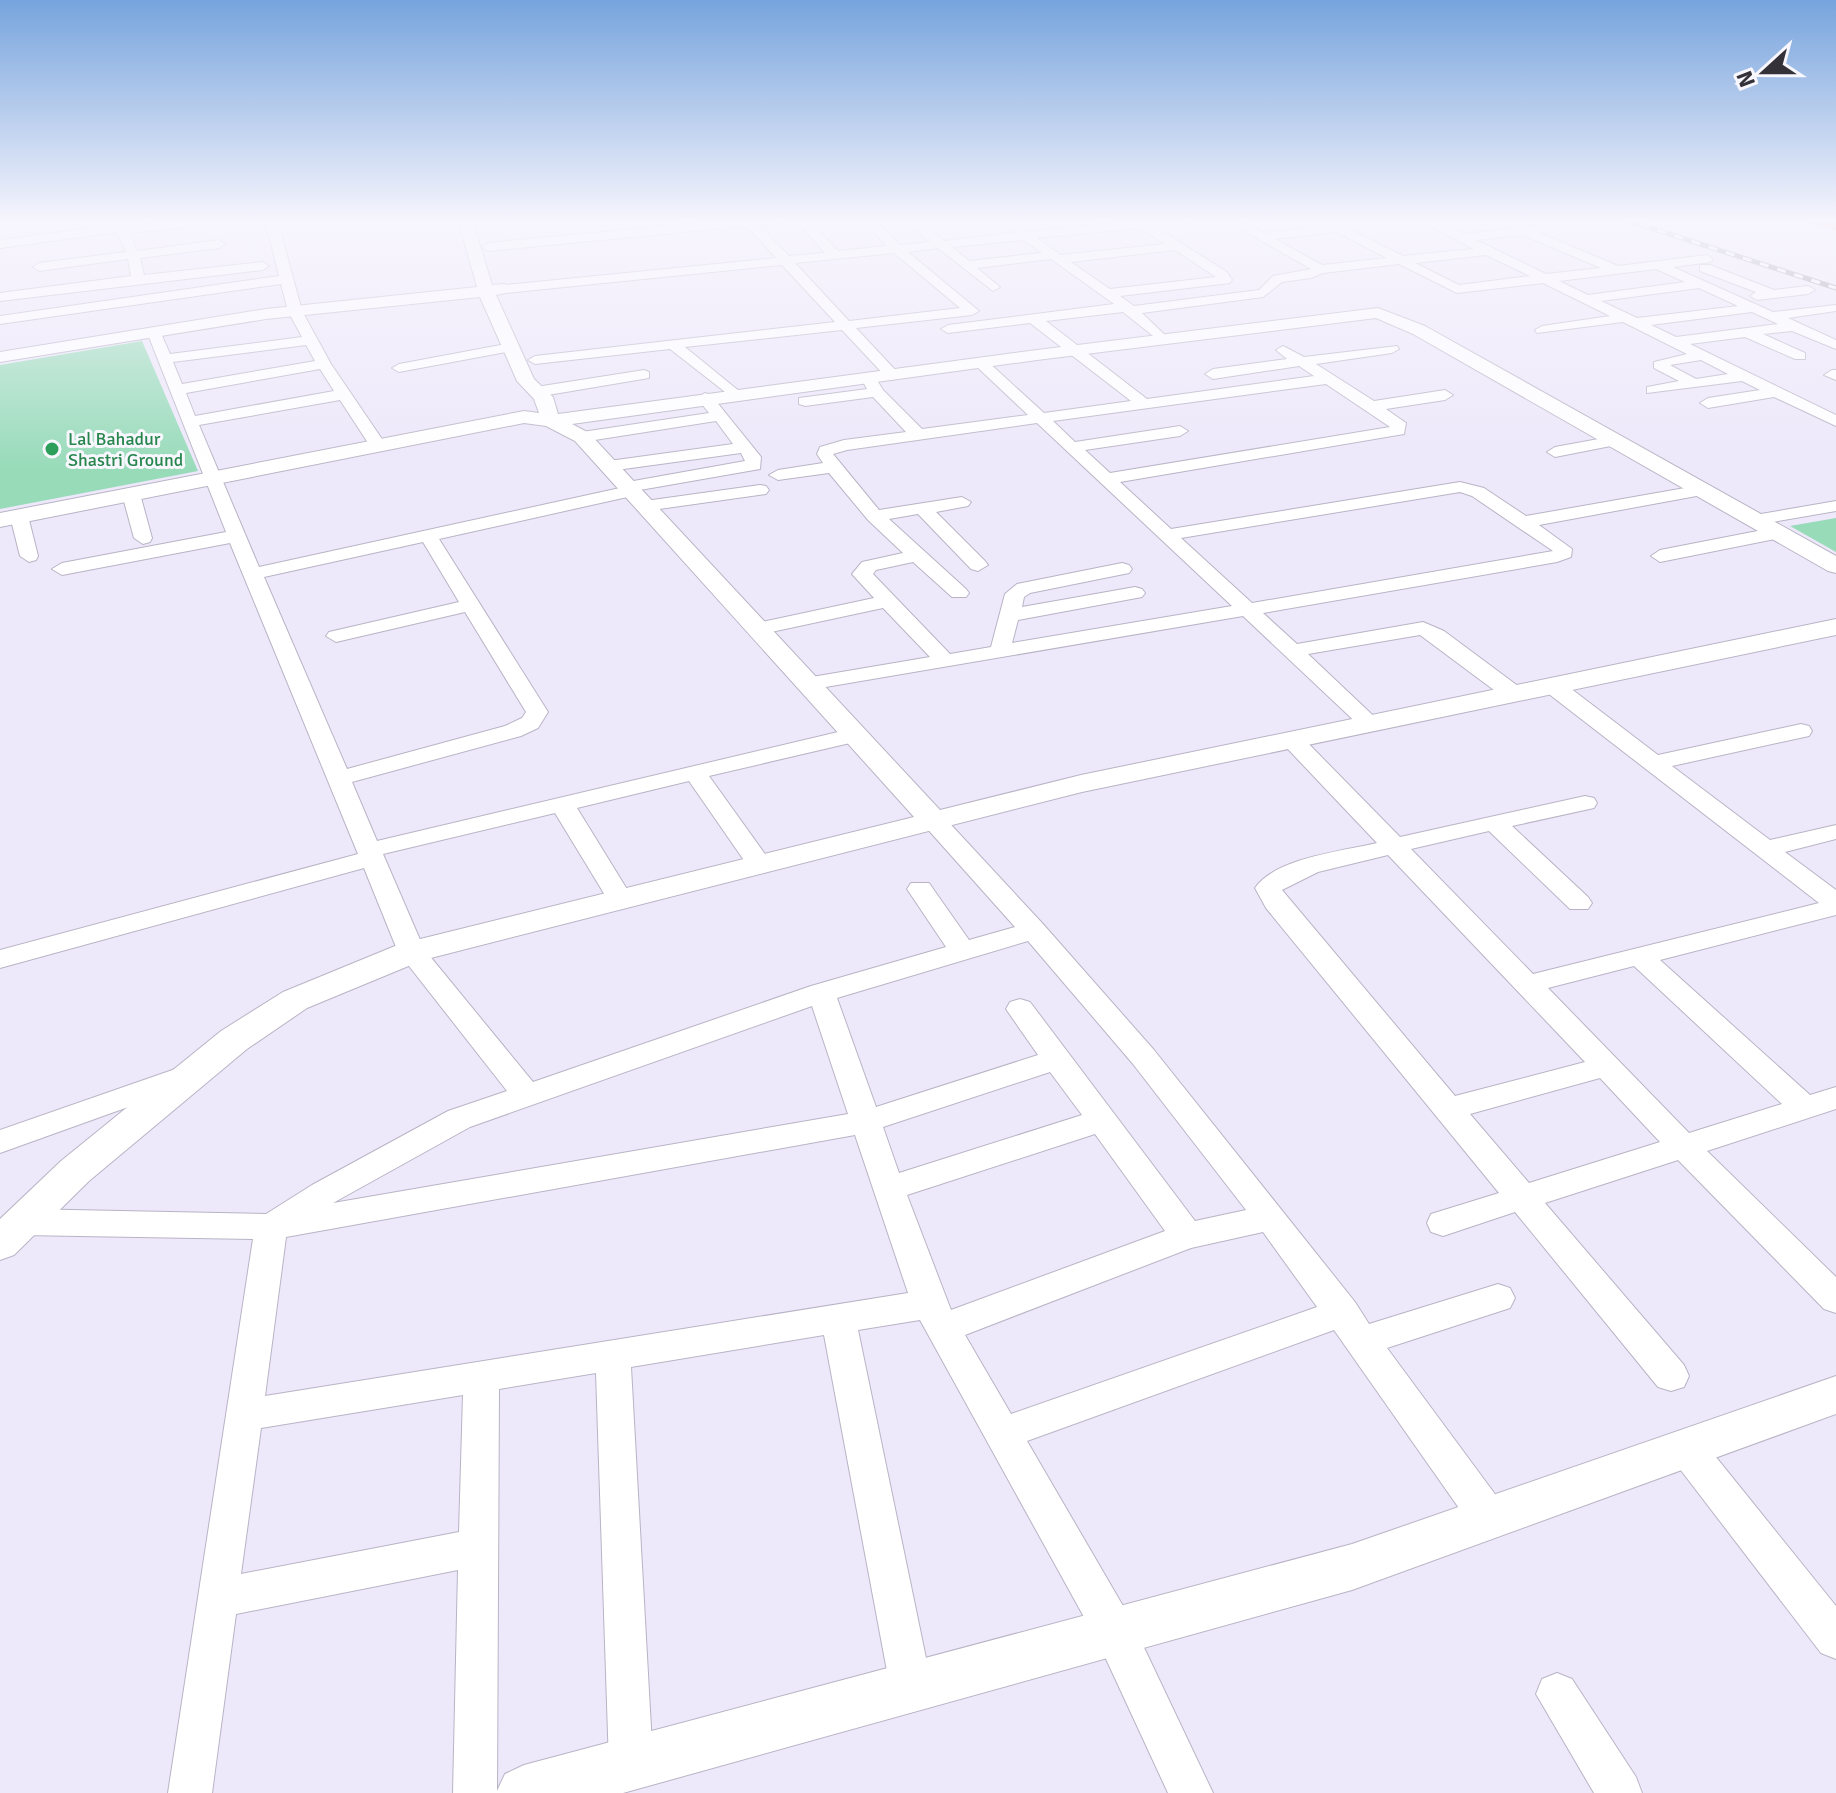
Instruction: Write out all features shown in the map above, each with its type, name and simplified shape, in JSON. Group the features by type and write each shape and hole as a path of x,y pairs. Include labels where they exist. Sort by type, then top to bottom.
{"street":[{"path":"56,303 60,312"},
{"path":"0,320 60,312 187,303"},
{"path":"189,308 231,303"},
{"path":"0,357 154,332 263,303"},
{"path":"294,303 324,364 378,445"},
{"path":"491,303 526,381 541,393 551,421 582,437 1034,930 1208,1137 1353,1326 1489,1518"},
{"path":"511,303 547,384 541,393"},
{"path":"827,303 847,324 873,338 892,375"},
{"path":"535,360 972,311 962,303"},
{"path":"1120,303 1162,339"},
{"path":"782,348 1183,303"},
{"path":"1593,303 1836,421"},
{"path":"1606,309 1671,303"},
{"path":"1742,303 1836,345"},
{"path":"1542,330 1754,308"},
{"path":"1772,316 1833,308"},
{"path":"805,401 873,385 892,375 1366,313 1390,316 1836,566"},
{"path":"1034,319 1143,403"},
{"path":"1674,342 1795,326"},
{"path":"154,332 236,536 412,952 527,1095"},
{"path":"1747,333 1800,356"},
{"path":"165,359 311,340"},
{"path":"672,344 734,394"},
{"path":"399,368 512,347"},
{"path":"1213,374 1392,349"},
{"path":"1107,479 1398,431 1398,423 1283,350"},
{"path":"1695,384 1659,365 1666,361 1701,356"},
{"path":"981,363 1371,724"},
{"path":"177,390 324,364"},
{"path":"541,393 644,375"},
{"path":"1652,390 1744,376"},
{"path":"959,593 874,516 825,454 833,448 917,434 1327,379"},
{"path":"29,556 9,518 524,417 551,421 734,394 873,385"},
{"path":"873,385 917,434"},
{"path":"1708,403 1776,392"},
{"path":"190,422 345,394"},
{"path":"1373,406 1445,395"},
{"path":"252,574 635,495 754,465 753,457 705,398"},
{"path":"582,437 720,416"},
{"path":"1162,418 1222,462"},
{"path":"1072,447 1191,439"},
{"path":"1555,452 1615,441"},
{"path":"609,466 745,447"},
{"path":"778,475 833,467"},
{"path":"808,684 1550,558 1564,553 1563,549 1478,492 1460,487 1167,535"},
{"path":"635,495 760,490"},
{"path":"1524,522 1702,490"},
{"path":"131,494 143,538"},
{"path":"874,516 962,502"},
{"path":"1755,520 1836,506"},
{"path":"922,508 978,565"},
{"path":"1660,556 1778,533"},
{"path":"62,569 236,536"},
{"path":"338,779 513,731 530,723 537,712 428,536"},
{"path":"917,555 881,562 863,570 862,574 944,660"},
{"path":"1000,651 1015,594 1024,588 1122,569"},
{"path":"1010,615 1135,593"},
{"path":"757,629 887,601"},
{"path":"336,636 471,605"},
{"path":"11,1233 75,1171 234,1040 295,1000 412,952 932,819 1090,782 1836,627"},
{"path":"1292,651 1423,628 1437,635 1514,694"},
{"path":"1553,686 1836,905"},
{"path":"1654,763 1801,731"},
{"path":"0,959 370,854 562,804 855,735"},
{"path":"1292,740 1683,1146 1836,1299"},
{"path":"695,773 759,864"},
{"path":"1585,803 1395,845 1297,871 1278,879 1268,888 1275,902 1671,1376"},
{"path":"562,804 620,899"},
{"path":"1494,823 1579,903"},
{"path":"1766,849 1836,832"},
{"path":"920,889 963,951"},
{"path":"1529,984 1836,905"},
{"path":"190,1793 271,1227 323,1194 459,1119 821,993 1034,930"},
{"path":"1639,956 1805,1108"},
{"path":"821,993 864,1122 936,1316 1115,1632 1191,1793"},
{"path":"1020,1009 1187,1236"},
{"path":"11,1233 271,1227 864,1122 1057,1059"},
{"path":"1449,1109 1608,1066"},
{"path":"0,1142 195,1072"},
{"path":"1443,1223 1836,1098"},
{"path":"888,1189 1102,1120"},
{"path":"244,1415 838,1318 936,1316 1187,1236 1269,1218"},
{"path":"1002,1434 1353,1326 1498,1298"},
{"path":"838,1318 911,1687"},
{"path":"613,1355 631,1764"},
{"path":"475,1793 481,1376"},
{"path":"524,1793 1352,1567 1836,1395"},
{"path":"1686,1448 1836,1639"},
{"path":"217,1598 479,1547"},
{"path":"1557,1694 1620,1793"}],"green space":[{"path":"142,341 198,471 0,509 0,365"},
{"path":"1836,518 1836,552 1790,526"}],"place":[{"name":"Lal Bahadur Shastri Ground","path":"52,449"}]}
